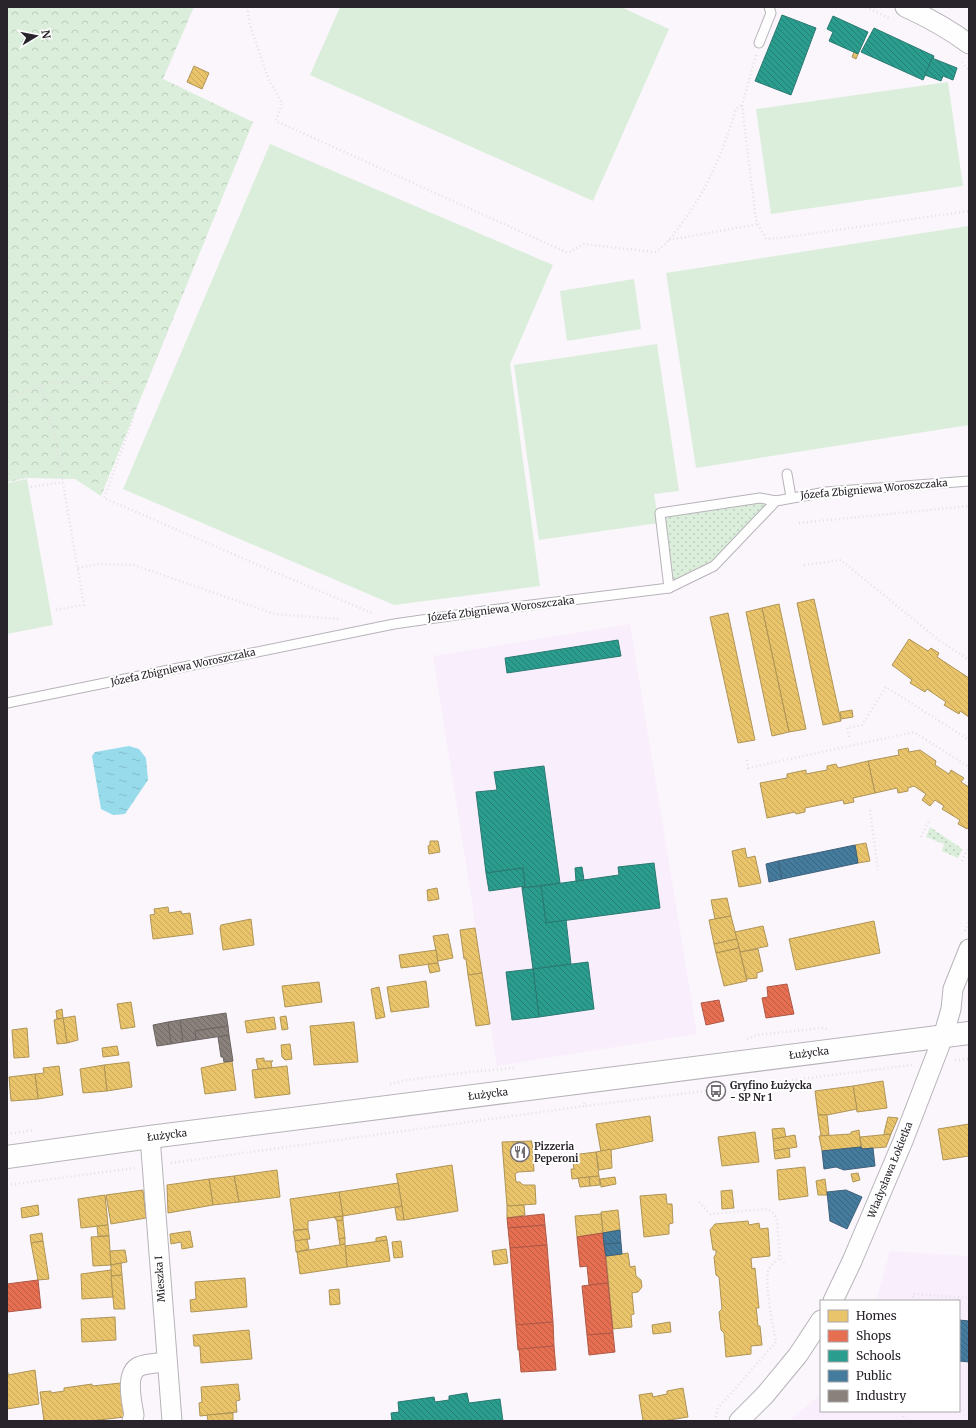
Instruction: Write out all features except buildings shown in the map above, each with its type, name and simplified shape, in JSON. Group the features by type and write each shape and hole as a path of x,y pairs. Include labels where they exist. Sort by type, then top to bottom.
{"street":[{"path":"905,7 932,19 952,31 969,44"},
{"name":"Władysława Łokietka","path":"833,1300 852,1261 903,1141 943,1037 951,1008 953,989 969,949"},
{"name":"Łużycka","path":"7,1157 150,1137 969,1033"},
{"name":"Mieszka I","path":"150,1137 166,1362 172,1421"},
{"path":"739,1421 765,1395 793,1361 820,1321"},
{"path":"132,1421 134,1415 130,1379 133,1372 138,1367 166,1362"}],"lane":[{"path":"759,43 771,13 769,7"},
{"path":"788,474 791,497"},
{"name":"Józefa Zbigniewa Woroszczaka","path":"7,703 394,624 491,610 669,588 714,566 776,501 791,497 826,492 969,481"},
{"path":"669,588 660,513 760,498 776,501"}],"path":[{"path":"247,7 250,25 268,78 282,103 276,120 568,253 584,244 655,252 662,248 706,187 725,146 736,109 742,105"},
{"path":"759,43 742,105 756,220 766,239 969,211"},
{"path":"669,240 758,224"},
{"path":"7,398 41,384 84,377 108,382 119,388 130,397 133,419 104,498 394,624"},
{"path":"41,384 55,436 84,605 53,610"},
{"path":"31,487 63,482"},
{"path":"799,523 969,506"},
{"path":"804,565 841,560 940,641 969,660"},
{"path":"78,568 99,564 134,565 275,614 346,620"},
{"path":"849,737 847,728 862,725 886,687 969,740"},
{"path":"747,760 748,768 914,732 969,767"},
{"path":"870,810 878,870"},
{"path":"921,837 930,819"},
{"path":"962,861 969,846"},
{"path":"169,1163 892,1066 969,1059"},
{"path":"582,1082 585,1106"},
{"path":"699,1202 710,1214 760,1209 771,1211 777,1221 780,1258 786,1265"},
{"path":"715,1421 718,1408 776,1342 768,1288 768,1272 780,1258"},
{"path":"912,1300 913,1294 969,1298"}],"shaded area":[{"path":"630,624 697,1034 497,1066 433,656"},
{"path":"890,1251 969,1256 969,1421 789,1421 820,1395 820,1412 960,1412 960,1300 876,1300"}],"green space":[{"path":"7,7 194,7 163,79 253,122 101,496 75,479 27,478 7,482"},
{"path":"340,7 621,7 669,29 593,201 310,75"},
{"path":"948,82 963,186 771,214 756,109"},
{"path":"270,144 553,265 510,364 540,586 394,605 123,489"},
{"path":"968,226 969,425 696,468 666,273"},
{"path":"634,279 641,329 567,341 560,291"},
{"path":"657,344 679,491 654,494 659,523 539,540 514,365"},
{"path":"27,479 53,625 7,634 7,483"},
{"path":"760,498 776,501 714,566 669,588 660,513"},
{"path":"930,827 961,848 962,850 958,858 942,851 944,844 926,837"}],"water":[{"path":"129,746 139,749 146,758 148,780 125,814 113,815 101,809 92,756 95,752"}],"place":[{"name":"Gryfino Łużycka - SP Nr 1","path":"716,1091"},
{"name":"Pizzeria Peperoni","path":"520,1152"}]}
